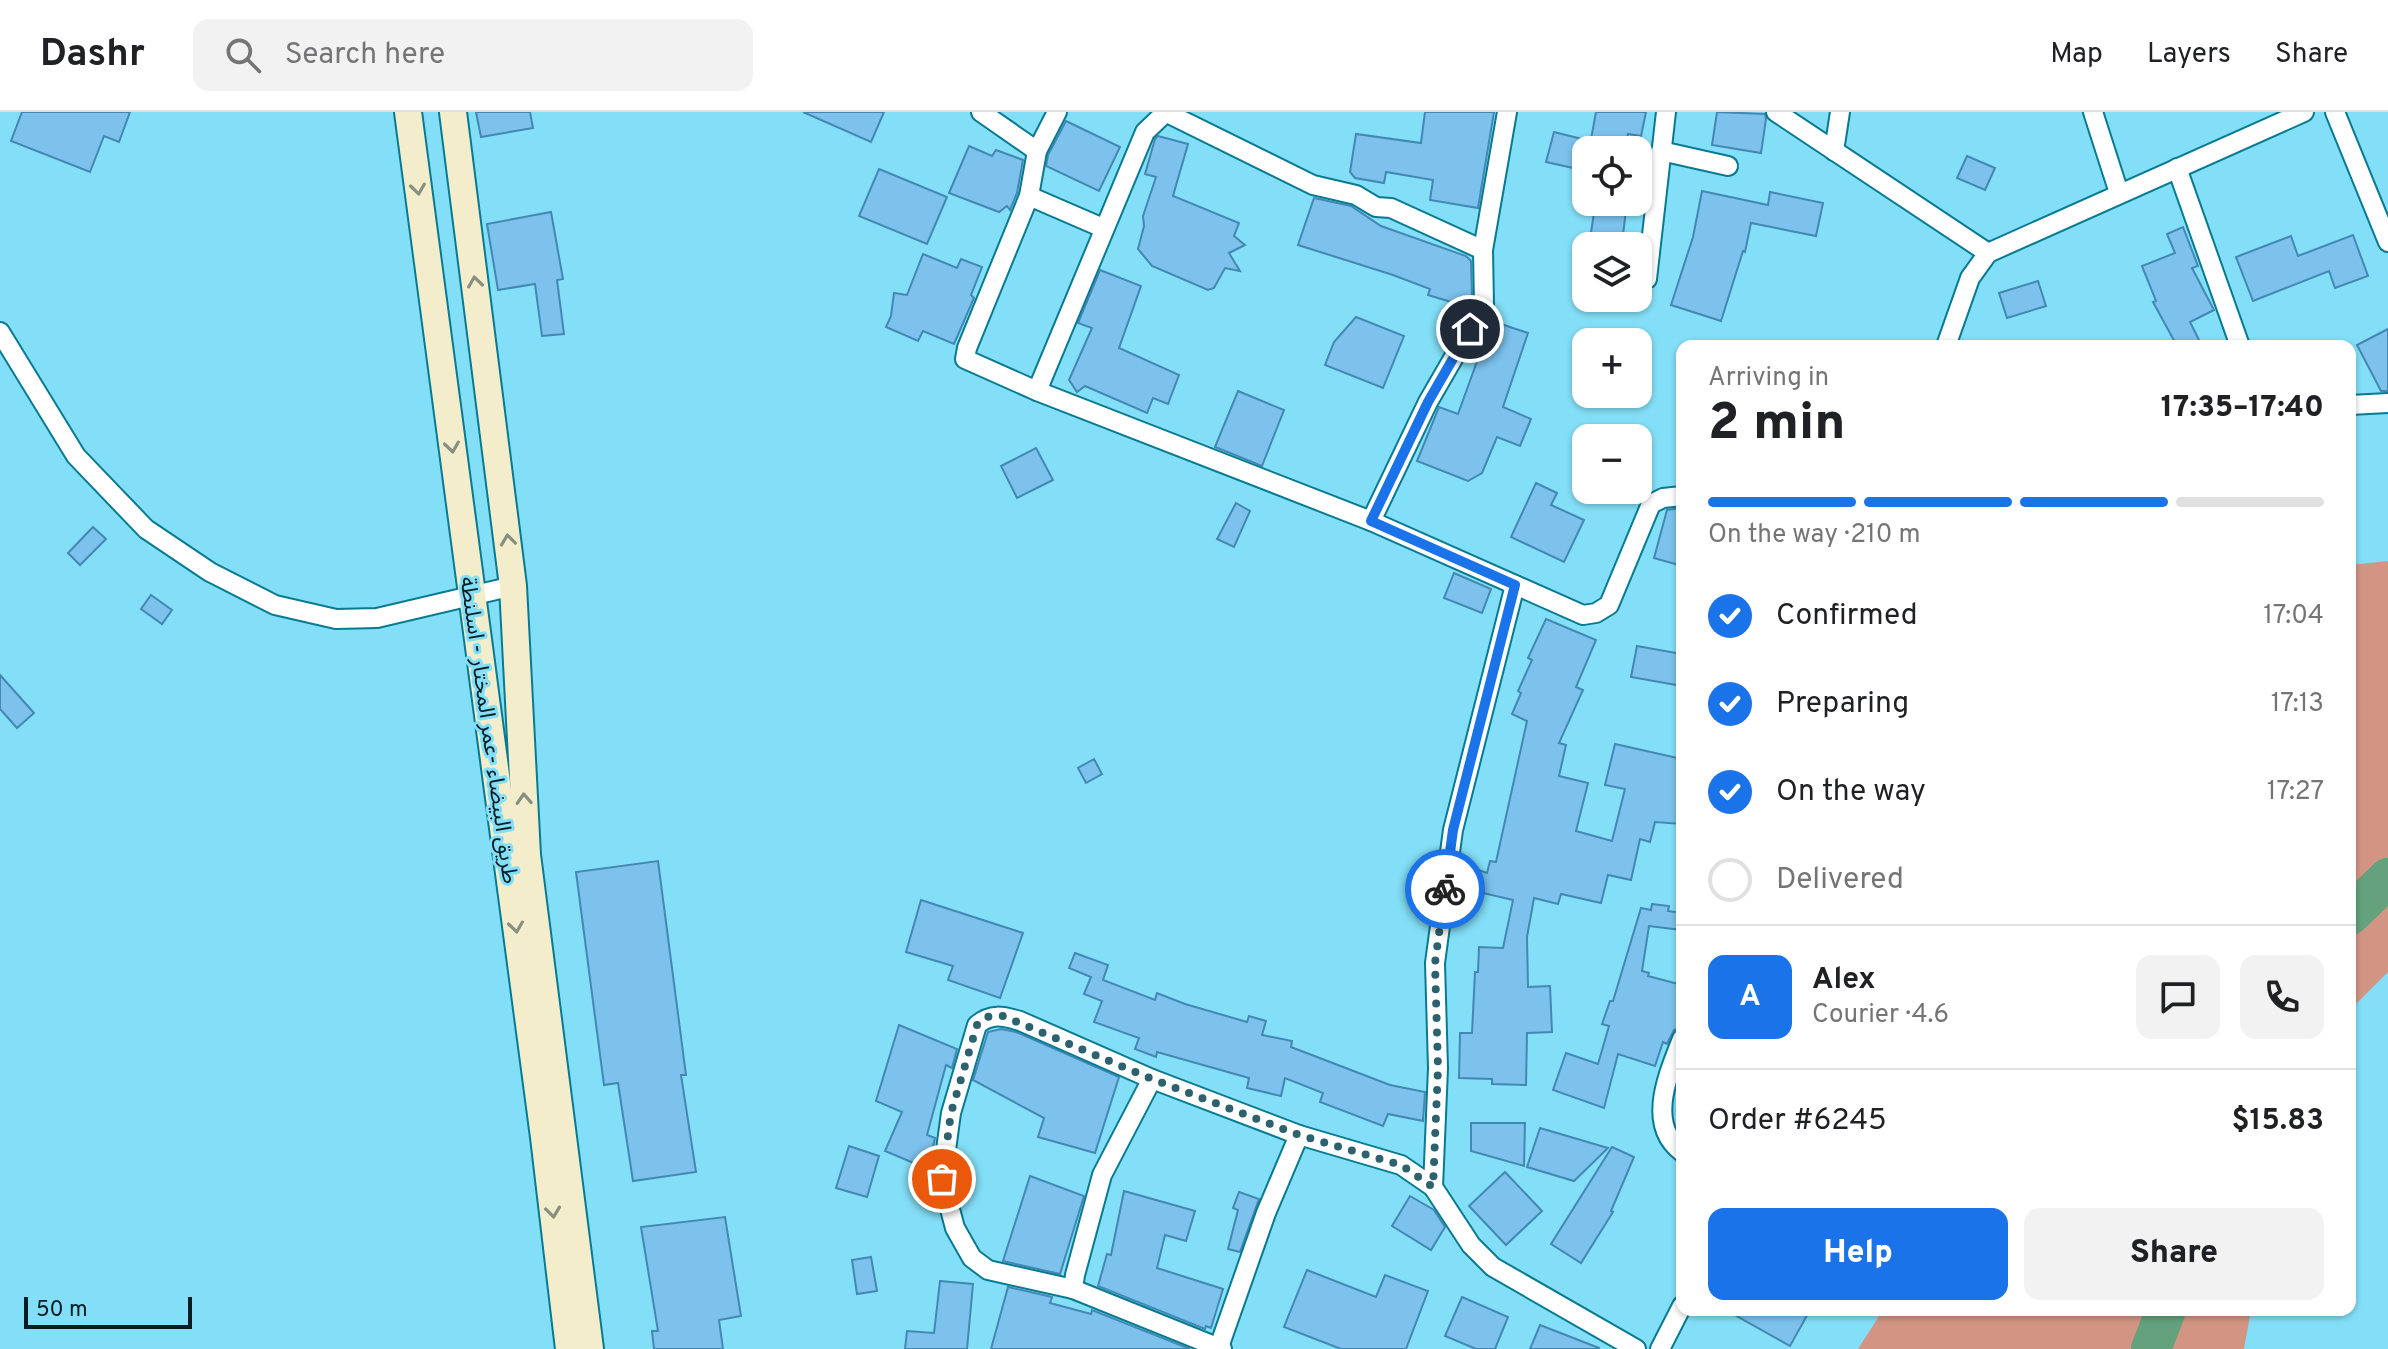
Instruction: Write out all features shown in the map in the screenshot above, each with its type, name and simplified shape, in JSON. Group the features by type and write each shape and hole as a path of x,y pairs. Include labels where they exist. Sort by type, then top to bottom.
{"main road":[{"name":"طريق البيضاء -عمر المختار - اسلنطة","path":"408,112 544,1137 569,1349"},
{"name":"طريق البيضاء -عمر المختار - اسلنطة","path":"453,112 513,586 527,855 590,1349"}],"street":[{"path":"981,112 1037,151"},
{"path":"1057,112 1037,151 1029,196 965,359 1037,391 1371,521 1583,615 1596,613 1609,605 1651,504 1676,497"},
{"path":"1037,391 1145,132 1166,112 1313,185 1356,195 1376,207 1391,208 1483,250"},
{"path":"1371,521 1428,402 1484,305 1483,250 1507,112"},
{"path":"1652,233 1666,112"},
{"path":"1776,112 1988,253"},
{"path":"1834,151 1840,112"},
{"path":"2093,112 2119,193"},
{"path":"1948,340 1970,278 1988,253 2304,112"},
{"path":"2335,112 2388,242"},
{"path":"1661,151 1728,166"},
{"path":"2177,168 2238,340"},
{"path":"1029,196 1103,228"},
{"path":"0,332 76,456 146,529 210,572 275,605 336,619 377,618 513,586"},
{"path":"2356,405 2388,403"},
{"path":"1433,1187 1438,1068 1435,963 1453,830 1515,585"},
{"path":"1299,1135 1266,1213 1221,1348 1073,1289 988,1270 972,1258 955,1228 942,1179 951,1113 977,1025 986,1017 1003,1016 1152,1079 1299,1135 1401,1165 1433,1187 1471,1245 1493,1267 1636,1349"},
{"path":"1676,1055 1667,1078 1661,1120 1676,1147"},
{"path":"1073,1289 1102,1175 1152,1079"},
{"path":"1660,1349 1677,1316"}],"shaded area":[{"path":"2388,561 2388,972 2356,1004 2356,564"},
{"path":"1879,1316 2250,1316 2244,1349 1858,1349"}],"building":[{"path":"22,112 130,112 119,142 104,136 90,172 11,141"},
{"path":"476,112 530,112 533,128 481,137"},
{"path":"803,112 884,112 871,142"},
{"path":"1425,112 1494,112 1478,208 1430,200 1433,180 1386,172 1384,183 1355,178 1350,172 1356,134 1421,143"},
{"path":"1596,112 1646,112 1641,136 1592,136"},
{"path":"1717,112 1765,114 1761,153 1712,145"},
{"path":"1066,121 1120,147 1099,191 1046,166 1048,155"},
{"path":"1554,132 1572,136 1572,168 1546,162"},
{"path":"1158,136 1188,144 1173,196 1239,223 1234,236 1245,245 1229,253 1240,271 1225,268 1214,288 1208,290 1152,266 1138,249 1144,226 1143,216 1156,177 1145,174"},
{"path":"969,146 992,156 996,150 1023,160 1017,193 1010,210 1007,206 999,212 949,193"},
{"path":"1967,156 1995,168 1985,190 1957,178"},
{"path":"879,169 947,197 927,244 859,216"},
{"path":"1702,191 1768,205 1770,192 1823,203 1816,236 1751,223 1745,252 1721,321 1671,305 1693,237"},
{"path":"1314,198 1351,206 1381,226 1466,256 1471,261 1472,296 1468,307 1428,295 1430,289 1393,275 1298,245"},
{"path":"551,212 563,279 557,280 564,334 542,336 535,284 498,290 487,224"},
{"path":"1593,216 1625,216 1623,232 1591,232"},
{"path":"2183,227 2198,266 2192,268 2214,310 2190,322 2199,340 2174,340 2153,302 2156,301 2142,266 2175,253 2167,234"},
{"path":"2353,235 2368,276 2335,288 2329,271 2253,301 2236,257 2291,236 2298,256"},
{"path":"923,254 957,268 961,259 982,267 971,295 974,298 954,344 923,331 918,341 886,327 894,293 907,295"},
{"path":"1100,270 1141,286 1119,348 1179,375 1168,404 1153,398 1147,413 1085,386 1077,392 1069,380 1092,328 1078,323"},
{"path":"2038,281 2046,306 2007,318 1999,293"},
{"path":"1356,317 1404,336 1383,388 1325,365 1334,342"},
{"path":"1489,320 1528,333 1503,407 1531,419 1520,446 1497,437 1482,473 1468,481 1417,461 1439,407 1458,414 1480,353 1475,351"},
{"path":"2388,329 2388,391 2381,391 2357,345"},
{"path":"1238,391 1284,410 1262,466 1215,447"},
{"path":"1036,448 1053,480 1017,498 1001,466"},
{"path":"1536,483 1557,493 1551,505 1584,520 1564,562 1511,537"},
{"path":"1236,503 1250,511 1234,547 1217,539"},
{"path":"1676,509 1676,564 1654,558 1667,510"},
{"path":"93,527 106,539 80,565 68,553"},
{"path":"1454,573 1491,589 1482,613 1444,598"},
{"path":"151,595 172,610 162,624 141,609"},
{"path":"1546,619 1596,640 1576,687 1583,690 1559,743 1566,745 1559,776 1588,783 1576,831 1612,841 1625,789 1605,785 1615,744 1676,758 1676,824 1655,822 1650,842 1640,839 1631,880 1608,875 1601,903 1561,894 1558,904 1534,898 1527,937 1528,987 1550,986 1552,1032 1527,1033 1526,1085 1492,1084 1492,1079 1459,1078 1460,1033 1472,1033 1479,947 1503,948 1513,900 1470,887 1476,869 1487,873 1490,861 1496,862 1527,721 1512,714 1532,660 1528,658"},
{"path":"1637,646 1676,653 1676,685 1631,677"},
{"path":"0,675 34,713 17,728 0,709"},
{"path":"1094,759 1102,774 1086,783 1078,768"},
{"path":"658,861 686,1075 681,1075 696,1172 633,1181 618,1083 604,1085 576,872"},
{"path":"921,900 1023,933 1000,998 948,980 953,966 906,952"},
{"path":"1652,904 1669,906 1668,911 1676,912 1676,929 1649,926 1642,971 1649,973 1648,976 1676,983 1676,1029 1667,1044 1663,1042 1655,1066 1618,1054 1604,1108 1553,1090 1566,1053 1598,1064 1609,1026 1602,1024 1610,1001 1613,1001 1641,908 1651,910"},
{"path":"1075,953 1108,965 1103,980 1155,1000 1157,993 1247,1022 1249,1016 1266,1021 1262,1035 1292,1041 1291,1047 1390,1085 1425,1092 1423,1121 1388,1114 1383,1126 1320,1102 1323,1093 1285,1078 1281,1096 1247,1088 1249,1078 1157,1052 1156,1057 1135,1049 1139,1038 1094,1022 1102,1001 1084,994 1091,977 1069,968"},
{"path":"899,1025 957,1049 952,1068 946,1065 927,1135 935,1138 928,1169 885,1151 902,1112 876,1101"},
{"path":"1001,1029 1016,1032 1119,1077 1095,1153 1038,1137 1044,1118 973,1080 988,1032"},
{"path":"1471,1123 1525,1123 1524,1166 1471,1151"},
{"path":"1540,1128 1608,1148 1574,1181 1527,1167"},
{"path":"849,1146 879,1156 867,1197 836,1188"},
{"path":"1612,1147 1634,1157 1613,1212 1581,1263 1551,1244"},
{"path":"1505,1172 1542,1211 1506,1245 1469,1206"},
{"path":"1030,1176 1084,1196 1060,1274 1003,1261"},
{"path":"1124,1191 1195,1211 1186,1241 1165,1235 1157,1268 1223,1289 1211,1328 1206,1326 1205,1329 1098,1286 1107,1254 1111,1255"},
{"path":"1239,1192 1259,1199 1240,1252 1228,1249 1238,1210 1233,1208"},
{"path":"1410,1196 1434,1210 1445,1227 1431,1250 1392,1226"},
{"path":"725,1217 741,1316 719,1320 723,1349 654,1349 652,1331 658,1331 641,1227"},
{"path":"871,1257 877,1291 857,1294 852,1260"},
{"path":"1307,1270 1376,1297 1385,1275 1428,1291 1406,1349 1341,1349 1284,1327"},
{"path":"940,1281 973,1284 967,1349 905,1349 907,1331 934,1333"},
{"path":"1008,1287 1052,1297 1050,1303 1091,1314 1092,1310 1190,1349 991,1349"},
{"path":"1462,1297 1508,1317 1495,1349 1476,1349 1445,1336"},
{"path":"1737,1316 1807,1316 1790,1346"},
{"path":"1540,1325 1599,1348 1599,1349 1530,1349"}],"waterway":[{"path":"2356,909 2388,878"},
{"path":"2151,1349 2164,1316"}],"way so far":[{"path":"942,1179 951,1113 968,1049 977,1025 986,1017 1003,1016 1152,1079 1299,1135 1401,1165 1433,1187 1438,1068 1435,963 1445,889"}],"route":[{"path":"1445,889 1453,830 1515,585 1371,521 1428,402 1470,329"}]}
